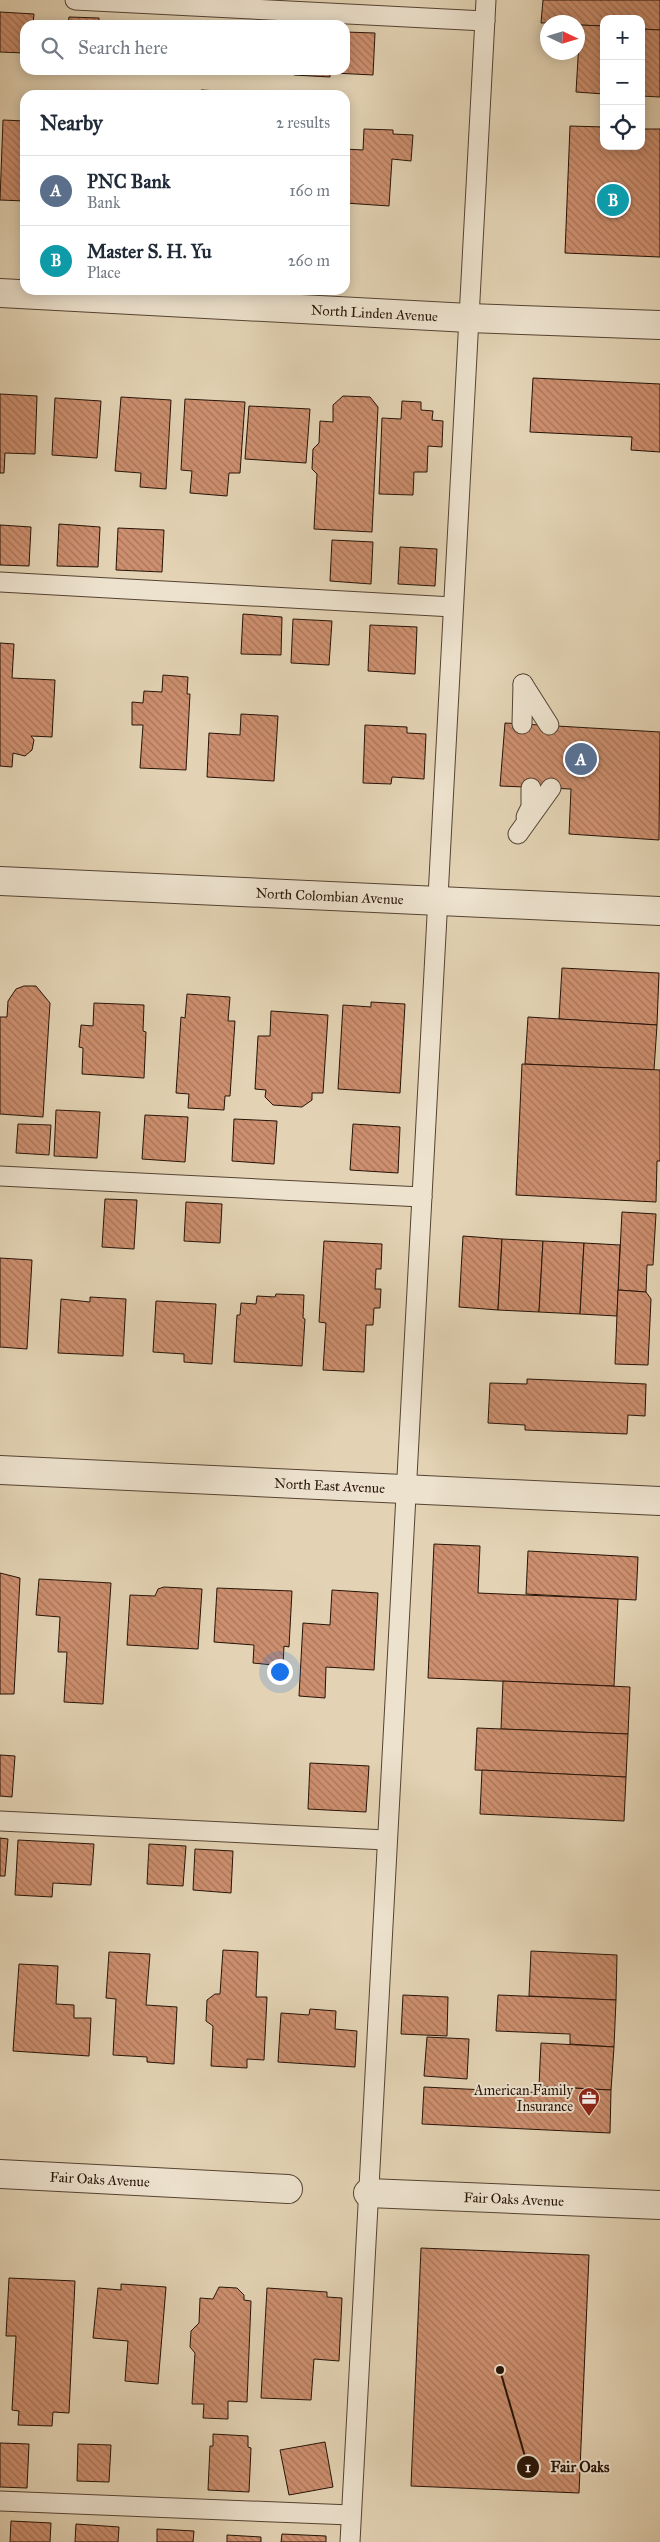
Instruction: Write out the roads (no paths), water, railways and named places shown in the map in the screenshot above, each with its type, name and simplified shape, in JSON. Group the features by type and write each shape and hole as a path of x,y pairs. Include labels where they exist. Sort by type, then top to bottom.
{"street":[{"name":"North Linden Avenue","path":"0,293 20,294"},
{"name":"North Linden Avenue","path":"38,295 469,318 660,325"},
{"name":"North Colombian Avenue","path":"0,881 660,911"},
{"name":"North East Avenue","path":"0,1470 660,1501"},
{"name":"Fair Oaks Avenue","path":"0,2174 288,2189"},
{"name":"Fair Oaks Avenue","path":"368,2192 660,2205"}],"lane":[{"path":"75,0 485,20"},
{"path":"350,2542 386,1840 486,0"},
{"path":"0,582 453,607"},
{"path":"535,725 523,684 535,725"},
{"path":"526,788 518,834 551,788"},
{"path":"0,1176 422,1196"},
{"path":"0,1820 386,1840"},
{"path":"0,2501 351,2515"}],"place":[{"name":"Master S. H. Yu","path":"613,200"},
{"name":"PNC Bank","path":"581,759"},
{"name":"American Family Insurance","path":"589,2117"},
{"name":"Fair Oaks","path":"500,2370"}]}
